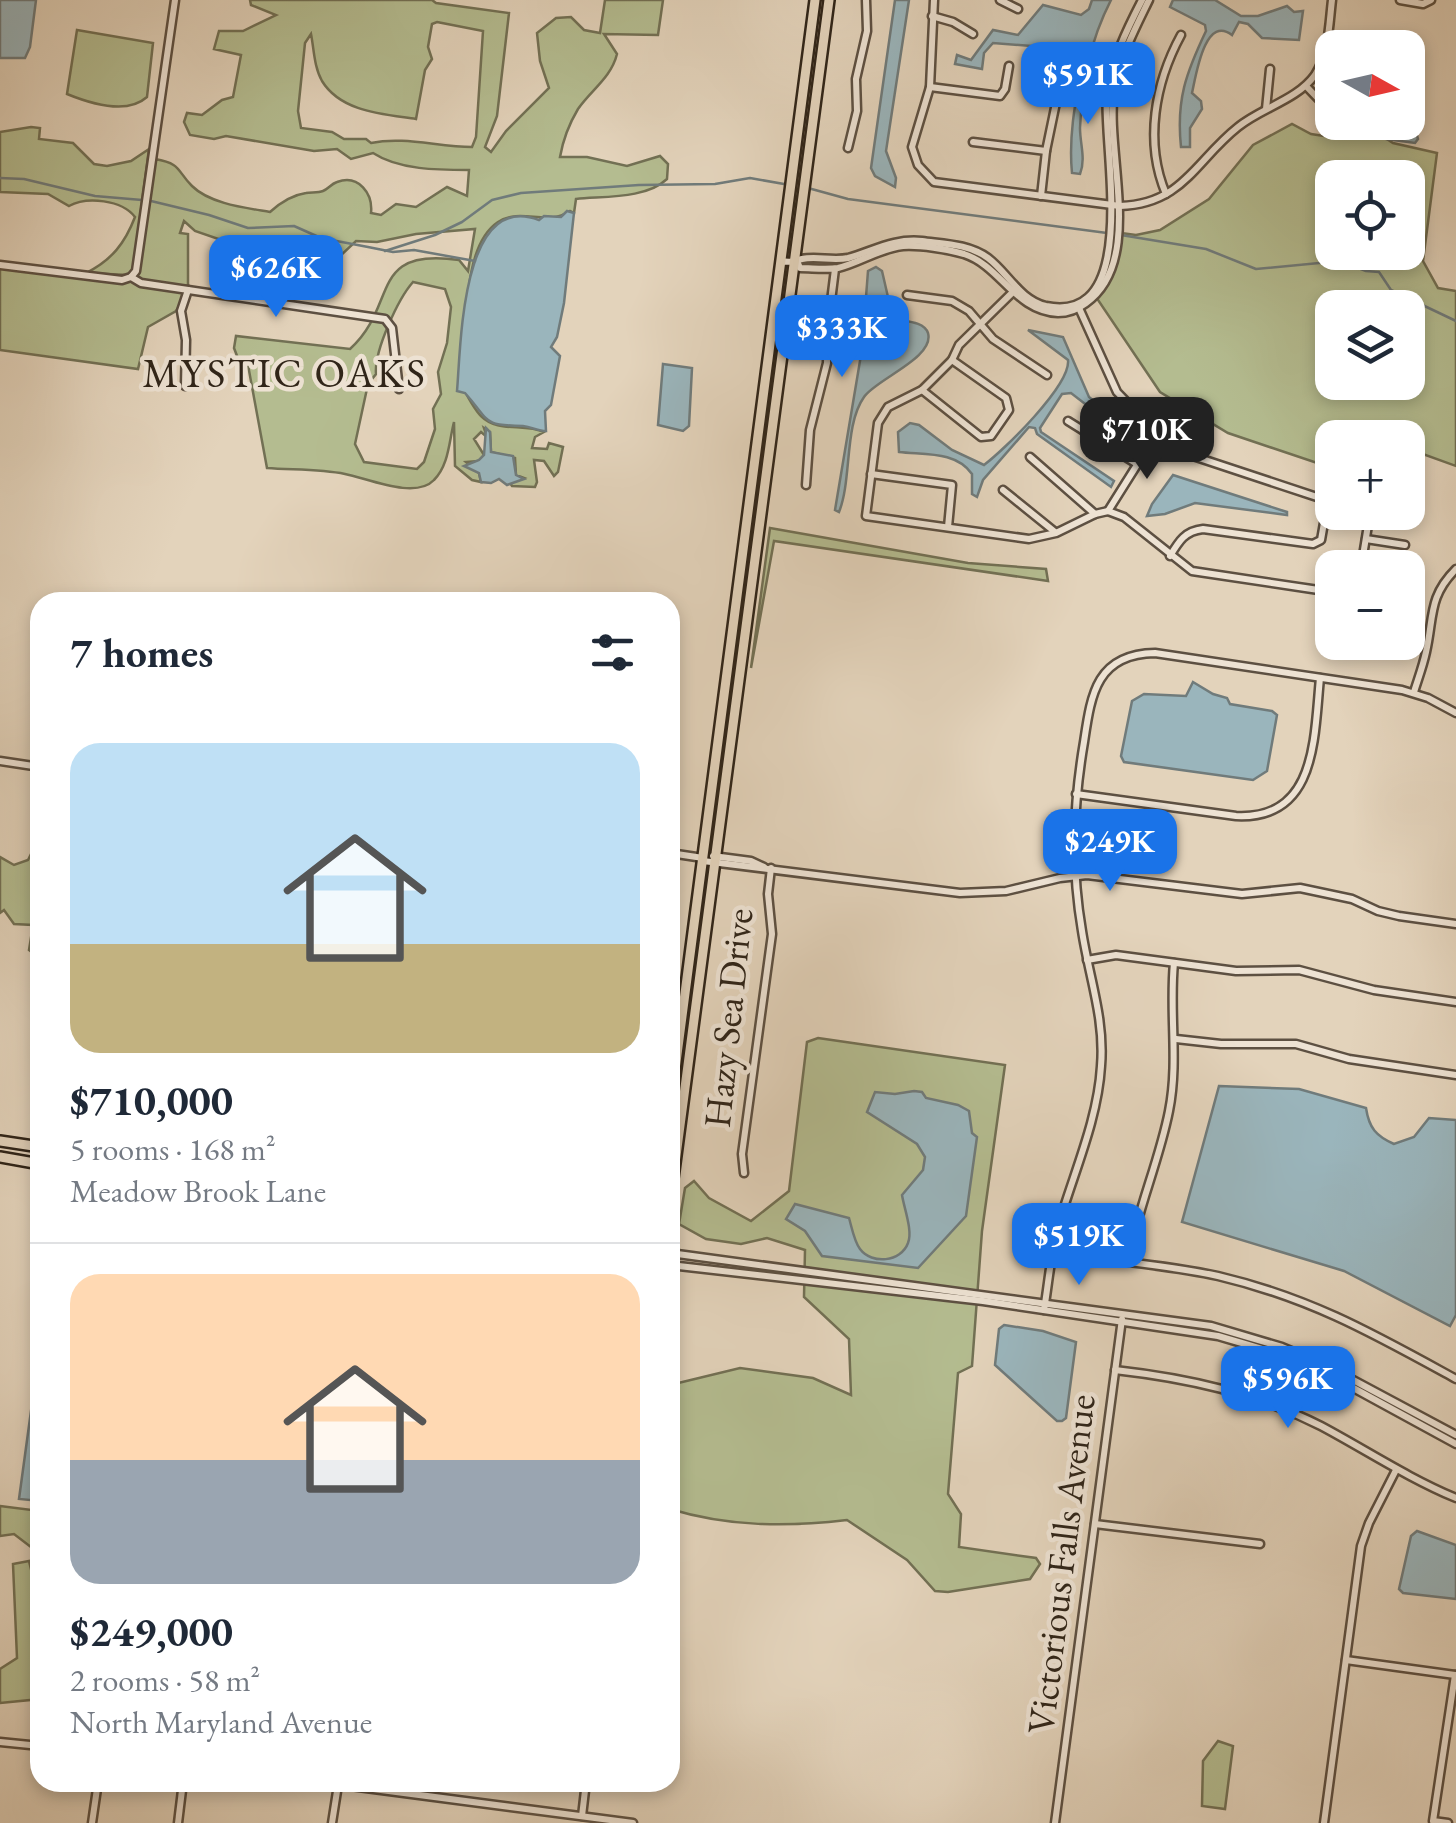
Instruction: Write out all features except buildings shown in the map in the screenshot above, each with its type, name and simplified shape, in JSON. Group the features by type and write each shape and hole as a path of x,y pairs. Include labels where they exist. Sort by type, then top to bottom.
{"main road":[{"path":"680,1034 815,0"},
{"path":"680,1126 829,0"},
{"path":"0,1140 30,1145"},
{"path":"0,1157 30,1162"}],"street":[{"path":"175,0 134,274 141,283 385,319 392,328 400,389"},
{"path":"848,148 857,111 856,79 865,42 866,0"},
{"path":"934,0 930,87 912,147 918,165 934,182 1117,206 1146,205 1190,178 1238,127 1306,86 1315,75"},
{"path":"1000,0 1018,9"},
{"path":"781,262 796,263 801,259 836,264 902,246 938,247 966,254 984,264 1040,310 1062,313 1088,299 1105,286 1117,206 1106,125 1112,89 1146,0"},
{"path":"1330,30 1332,0"},
{"path":"1400,0 1423,4 1431,0"},
{"path":"932,16 973,34"},
{"path":"1166,194 1154,138 1156,100 1164,66 1181,35"},
{"path":"930,87 1000,96 1005,90 1009,66"},
{"path":"1041,196 1063,69"},
{"path":"1266,110 1270,69"},
{"path":"1306,86 1315,95"},
{"path":"973,142 1046,151"},
{"path":"806,485 810,430 827,364 836,264"},
{"path":"0,265 122,280 134,274"},
{"path":"185,386 186,340 181,311 188,290"},
{"path":"1015,290 959,345 952,360 922,390 888,407 878,422 866,516 1029,538 1056,533 1108,511 1124,517 1192,571 1315,589"},
{"path":"907,295 952,302 969,310 993,339 1046,375"},
{"path":"1078,305 1118,392 1157,433 1187,454 1315,496"},
{"path":"922,390 982,437 991,436 1009,410 1006,398 952,360"},
{"path":"1068,421 1137,464"},
{"path":"1108,511 1157,433"},
{"path":"1030,457 1095,514"},
{"path":"871,474 952,486 948,527"},
{"path":"1003,490 1056,533"},
{"path":"1170,556 1191,530 1313,544 1321,540 1323,530"},
{"path":"1364,550 1367,530"},
{"path":"1366,539 1406,546"},
{"path":"1414,692 1426,653 1434,599 1456,570"},
{"path":"1045,1306 1052,1252 1089,1126 1102,1066 1097,996 1087,960 1073,828 1092,694 1104,673 1123,660 1155,653 1414,692 1456,713"},
{"path":"1076,794 1236,816 1256,817 1272,812 1285,805 1305,775 1320,678"},
{"path":"0,761 30,766"},
{"path":"680,855 751,861 768,868 978,894 1076,876 1123,877 1242,894 1300,888 1352,899 1388,914 1456,924"},
{"name":"Hazy Sea Drive","path":"744,1174 742,1154 772,934 768,868"},
{"path":"1087,960 1116,955 1236,971 1300,970 1374,990 1456,1002"},
{"path":"1128,1262 1170,1110 1176,1038 1174,963"},
{"path":"1176,1038 1221,1044 1296,1044 1349,1060 1456,1075"},
{"path":"1052,1252 1213,1275 1282,1294 1359,1324 1456,1379"},
{"path":"680,1255 1045,1306 1191,1322 1282,1346 1355,1379 1456,1435"},
{"path":"680,1266 1045,1306"},
{"path":"1122,1316 1218,1336 1279,1354 1354,1387 1456,1444"},
{"name":"Victorious Falls Avenue","path":"1055,1823 1122,1316"},
{"path":"1115,1370 1177,1378 1250,1397 1319,1425 1396,1470 1456,1498"},
{"path":"1324,1823 1364,1534 1396,1470"},
{"path":"1094,1524 1260,1544"},
{"path":"1346,1660 1455,1675 1433,1821 1448,1823"},
{"path":"0,1742 30,1745"},
{"path":"92,1823 97,1792"},
{"path":"178,1823 182,1792"},
{"path":"332,1823 337,1792"},
{"path":"393,1792 633,1823"},
{"path":"582,1816 585,1792"}],"green space":[{"path":"250,0 432,0 509,13 497,116 485,147 491,152 549,88 540,61 537,33 556,18 571,17 584,30 600,33 605,0 663,0 658,35 604,34 617,54 605,77 578,109 560,157 587,157 627,166 660,156 668,164 667,179 636,193 576,199 574,213 507,218 487,233 473,263 466,392 488,421 544,432 535,437 532,448 547,449 549,443 563,447 554,476 544,461 534,460 535,487 512,486 510,483 524,478 516,475 515,458 491,452 490,432 484,428 487,437 481,432 474,439 484,455 479,461 466,462 479,473 481,482 472,480 455,466 454,422 443,467 426,486 403,488 335,472 267,468 248,365 239,361 234,348 236,336 350,349 375,315 388,283 410,262 430,258 459,260 468,271 475,229 377,242 356,241 338,258 230,243 195,231 184,221 180,233 188,234 188,293 176,311 148,327 138,369 0,350 0,268 134,279 139,273 155,159 174,166 192,186 209,197 270,212 291,197 323,191 345,180 363,187 370,199 371,213 381,215 396,204 416,207 447,187 467,196 469,170 407,166 373,153 351,159 337,149 314,151 226,136 214,139 190,135 184,122 187,113 202,115 233,97 241,55 214,49 219,31 243,31 276,15 251,5","holes":["432,24 483,31 476,137 472,147 371,143 301,128 298,111 305,43 311,34 317,70 330,91 364,110 416,119 425,70 432,59 428,47","413,282 445,289 451,307 447,343 438,372 441,394 433,409 435,429 424,462 417,469 364,462 355,444 383,339"]},
{"path":"77,30 153,43 147,97 119,106 67,94"},
{"path":"1292,124 1315,140 1388,140 1437,153 1425,246 1425,160 1315,160 1315,270 1425,270 1425,265 1438,288 1456,291 1456,466 1425,455 1425,420 1315,420 1315,462 1228,433 1160,392 1094,294 1109,267 1113,232 1136,235 1160,230 1209,199 1253,145"},
{"path":"40,128 39,139 73,143 94,164 107,166 131,161 149,149 133,270 129,275 86,273 122,243 135,217 129,211 104,201 69,206 48,194 0,192 0,132"},
{"path":"770,528 968,563 1046,569 1048,581 774,541 751,668"},
{"path":"30,856 30,925 14,924 4,910 0,913 0,857 14,865"},
{"path":"818,1038 1005,1065 982,1231 972,1366 958,1373 948,1494 961,1514 959,1547 1036,1558 1040,1564 1030,1579 935,1591 907,1560 847,1520 758,1524 680,1512 680,1383 740,1368 813,1378 851,1395 849,1339 804,1297 805,1250 767,1238 741,1244 706,1239 680,1225 685,1188 694,1181 709,1198 751,1221 789,1191 807,1042"},
{"path":"0,1506 30,1510 30,1546 14,1534 0,1536"},
{"path":"29,1561 30,1565 30,1700 0,1703 0,1669 17,1658 13,1564"},
{"path":"1218,1741 1233,1746 1225,1809 1202,1806 1203,1761"}],"water":[{"path":"0,0 36,0 25,58 0,58"},
{"path":"895,0 909,0 886,151 896,178 895,187 875,176 871,168"},
{"path":"1092,0 1111,0 1092,46 1085,78 1080,174 1072,173 1071,143 1084,55 1070,49 993,43 984,53 982,69 955,64 957,55 971,60 993,30 1018,35 1043,5 1081,15"},
{"path":"1173,0 1215,0 1241,16 1258,16 1287,6 1294,12 1303,11 1299,40 1262,38 1248,24 1239,22 1232,35 1223,31 1209,39 1192,93 1201,101 1202,109 1190,128 1190,147 1181,147 1181,101 1206,31 1205,25 1170,7"},
{"path":"567,211 574,213 564,303 551,347 560,356 551,405 545,411 546,431 493,423 465,393 457,391 470,277 480,249 494,228 513,217 539,220 544,216 561,217"},
{"path":"876,267 882,271 888,297 887,316 921,325 928,333 928,342 914,359 864,397 853,422 839,512 835,510 862,349 868,271"},
{"path":"1028,330 1063,337 1089,397 1119,422 1115,427 1071,393 1062,394 1040,428 1114,481 1111,487 1029,427 983,480 977,497 972,494 972,474 958,461 899,452 898,432 910,423 984,465 1006,446 1048,400 1066,371 1068,360"},
{"path":"663,364 692,368 689,426 683,431 658,425"},
{"path":"486,428 490,432 491,452 513,456 516,475 524,479 507,485 499,479 481,482 479,473 464,466 484,455"},
{"path":"1173,475 1287,515 1195,503 1147,516"},
{"path":"1193,682 1227,698 1230,704 1277,715 1267,771 1253,780 1124,762 1121,756 1132,701 1144,694 1186,696"},
{"path":"1219,1086 1299,1089 1366,1108 1374,1130 1394,1144 1414,1137 1429,1118 1456,1120 1456,1315 1450,1326 1344,1271 1182,1222"},
{"path":"914,1091 969,1111 972,1133 977,1137 966,1216 918,1268 822,1256 805,1231 786,1219 795,1204 849,1218 858,1246 872,1257 893,1257 908,1243 909,1226 902,1195 923,1170 925,1157 917,1144 867,1112 875,1092"},
{"path":"1004,1325 1043,1331 1076,1342 1066,1418 1062,1421 1057,1421 995,1365 999,1329"},
{"path":"30,1418 30,1500 19,1499"},
{"path":"1417,1531 1456,1545 1456,1599 1403,1593 1399,1589 1411,1536"}],"waterway":[{"path":"0,178 24,179 95,196 142,200"},
{"path":"385,251 435,235 462,222 492,200 521,193 715,184 750,178 784,184"},
{"path":"808,188 848,199 1107,233"},
{"path":"151,201 248,228 294,226 321,238 393,252 414,250 475,261"},
{"path":"1121,235 1206,249 1256,269 1340,261 1379,272 1391,290 1456,321"}],"district":[{"name":"MYSTIC OAKS","path":"285,373"}]}
